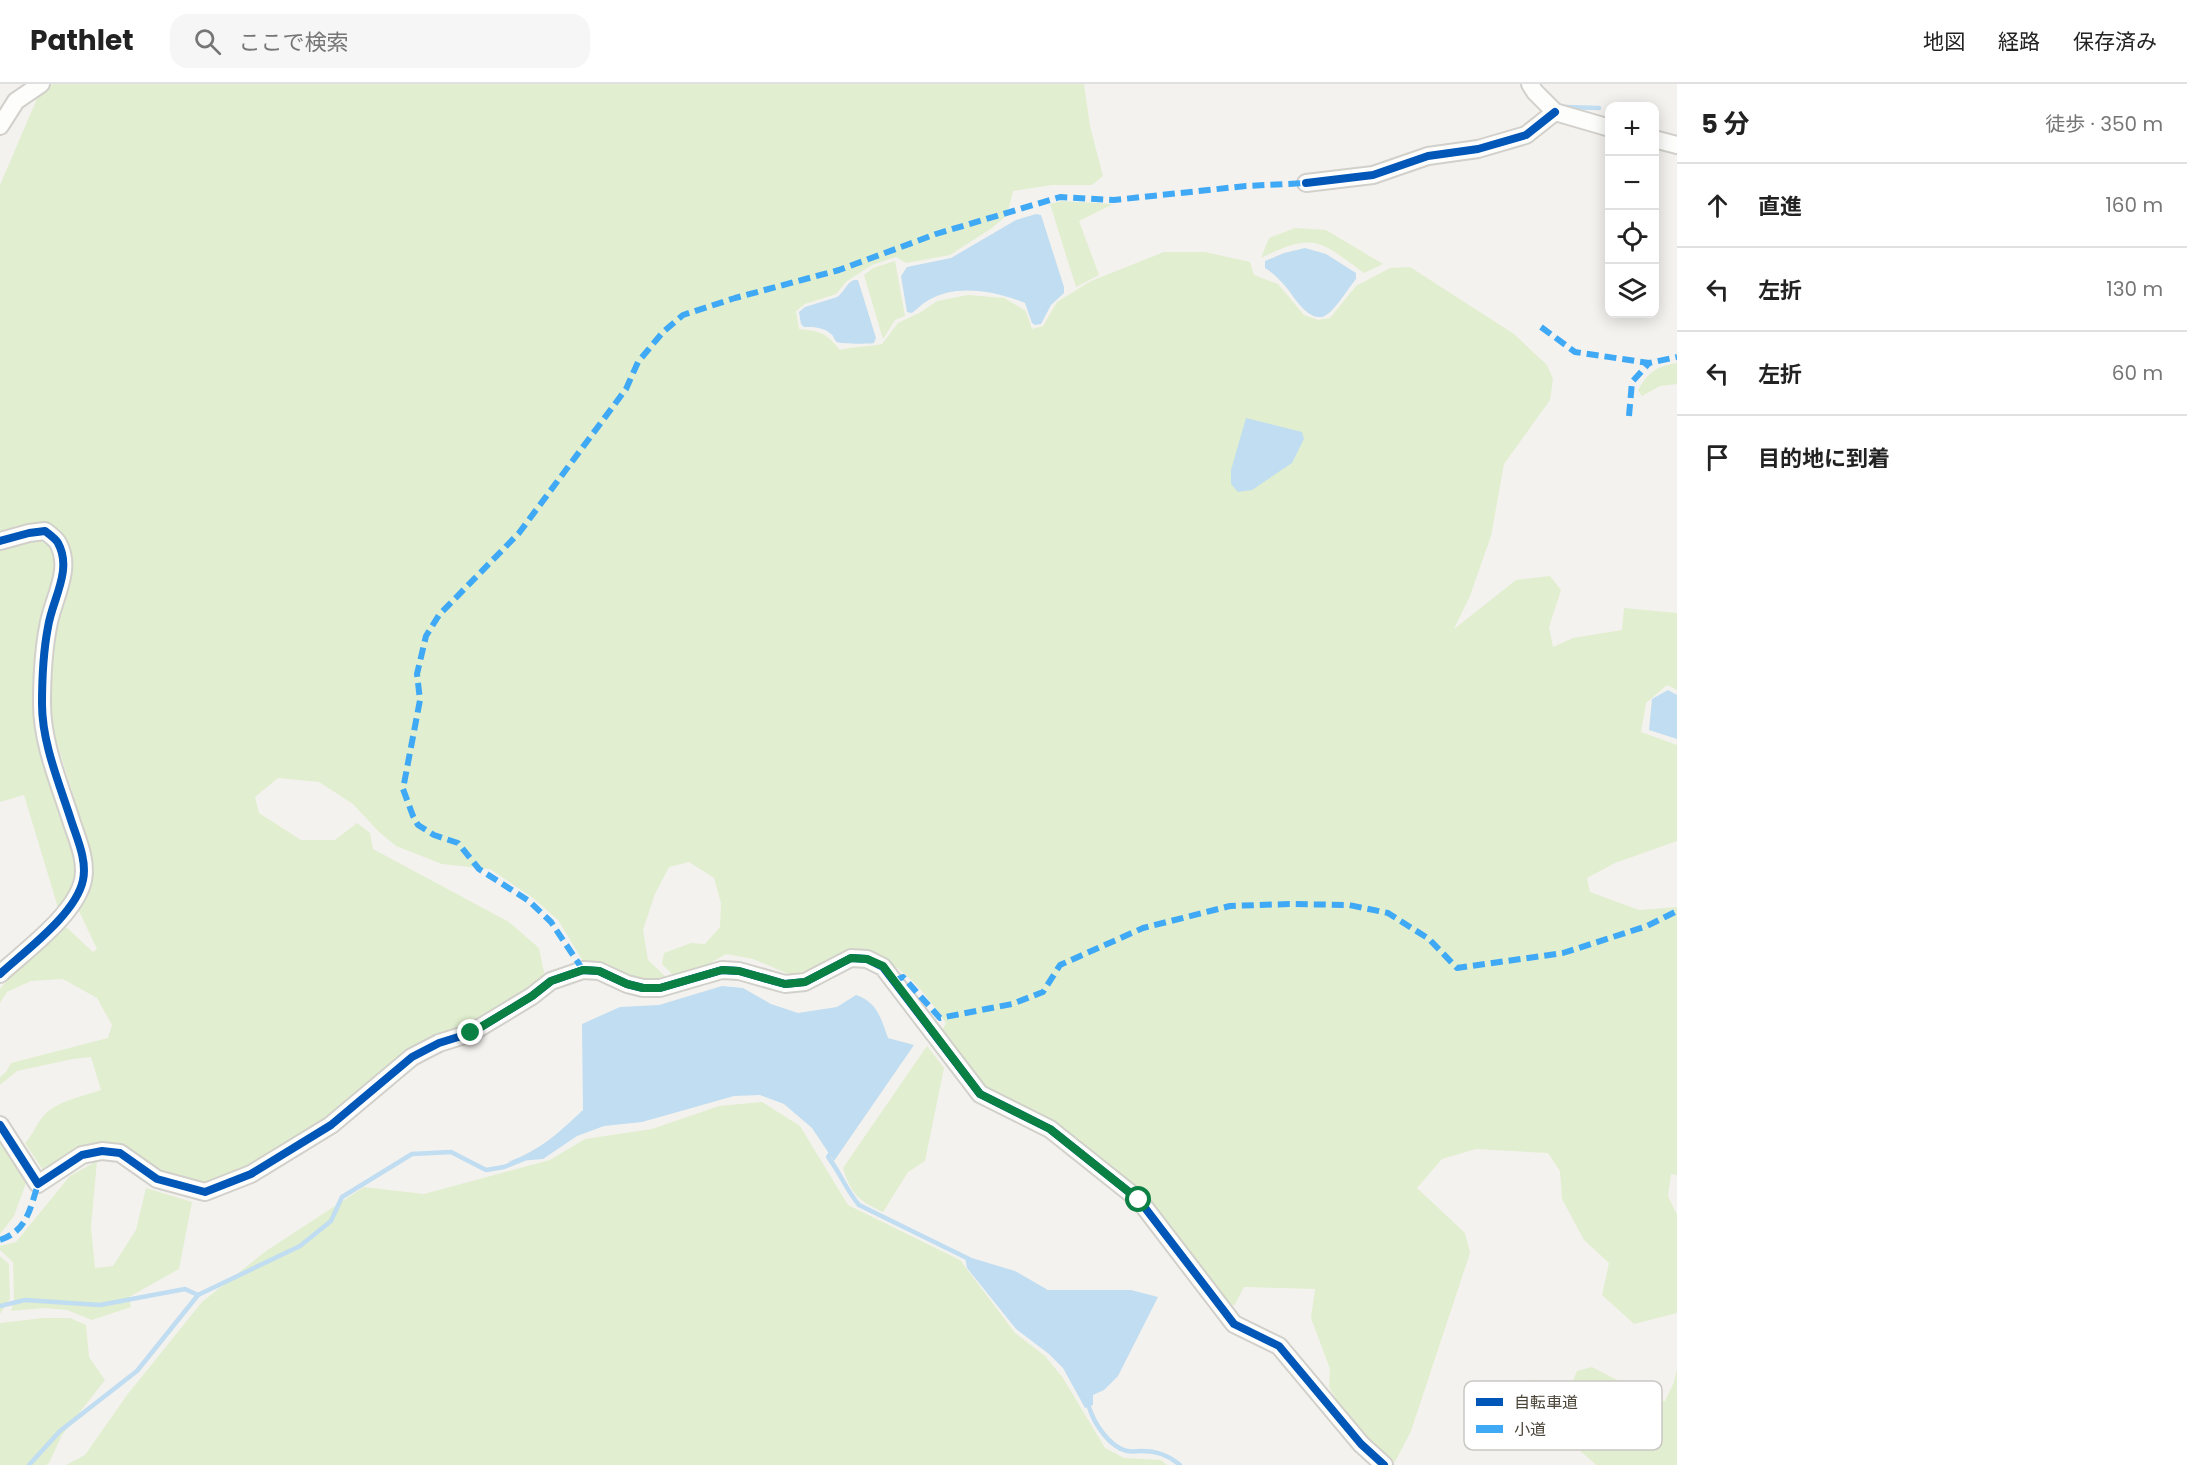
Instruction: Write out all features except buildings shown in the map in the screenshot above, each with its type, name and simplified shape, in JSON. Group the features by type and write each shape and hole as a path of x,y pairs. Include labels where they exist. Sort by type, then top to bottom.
{"street":[{"path":"0,126 16,101 41,84"},
{"path":"1530,84 1555,112 1605,127"},
{"path":"1306,183 1373,175 1428,156 1478,149 1526,135 1555,112"},
{"path":"1659,141 1677,145"},
{"path":"0,541 29,532 45,531 58,543 63,559 63,573 48,625 42,675 42,722 52,762 84,859 84,878 79,894 65,914 0,974"},
{"path":"0,1125 38,1184 82,1155 102,1151 120,1153 157,1179 206,1192 251,1174 331,1125 412,1057 439,1043 471,1033 532,996 551,981 583,970 599,971 627,984 643,988 660,988 722,970 739,971 785,984 805,982 851,958 867,959 883,966 980,1094 1050,1129 1139,1200 1234,1324 1279,1346 1361,1444 1384,1465"}],"green space":[{"path":"53,84 1084,84 1090,126 1103,176 1092,185 1052,185 1013,191 1007,215 992,228 950,255 906,263 896,257 872,265 847,281 836,294 805,304 796,311 799,329 822,334 840,350 882,344 898,323 937,301 968,295 1004,298 1026,311 1032,329 1043,326 1057,302 1091,281 1164,252 1205,252 1250,262 1254,275 1278,284 1304,315 1318,320 1330,318 1356,286 1390,268 1410,267 1514,334 1547,365 1553,379 1550,400 1504,464 1491,536 1470,596 1454,629 1516,580 1550,576 1561,590 1549,627 1553,647 1573,638 1622,630 1624,608 1677,613 1677,690 1667,685 1646,703 1641,732 1677,745 1677,841 1615,863 1587,878 1590,892 1639,910 1677,907 1677,1175 1671,1174 1668,1196 1677,1215 1677,1313 1634,1324 1602,1295 1609,1263 1584,1240 1562,1199 1560,1171 1548,1153 1476,1149 1442,1159 1417,1188 1465,1233 1470,1253 1411,1431 1395,1462 1370,1442 1343,1410 1329,1387 1330,1369 1311,1318 1315,1289 1244,1287 1234,1306 1217,1293 1188,1250 1142,1192 1053,1122 978,1085 941,1033 946,1023 914,982 884,959 871,952 791,975 753,959 726,954 702,968 674,976 662,964 664,953 691,943 705,944 720,927 721,903 714,878 689,862 669,867 655,894 643,930 648,960 667,978 648,983 584,963 558,920 533,898 490,869 442,864 396,846 378,831 353,804 319,782 278,778 255,797 259,813 301,840 335,840 357,823 370,833 373,849 509,922 539,948 545,977 516,999 462,1029 327,1119 252,1165 205,1184 160,1174 105,1144 76,1149 43,1170 25,1143 41,1119 53,1108 68,1100 101,1090 91,1057 17,1071 0,1085 0,1077 11,1063 108,1038 112,1025 97,998 63,979 31,981 7,992 0,1003 0,989 11,975 66,927 93,952 97,949 77,907 92,883 88,843 49,717 54,625 67,546 61,533 48,525 0,535 0,185 39,94"},
{"path":"1061,201 1113,204 1079,221 1099,275 1076,287 1050,204"},
{"path":"1295,228 1326,230 1383,264 1364,273 1336,253 1316,243 1293,245 1261,258 1269,238"},
{"path":"895,261 905,316 895,320 883,339 864,275 873,268"},
{"path":"1677,363 1677,384 1660,386 1642,396 1638,390 1650,374 1658,368"},
{"path":"41,538 50,544 56,562 40,628 34,727 76,865 71,891 59,911 24,795 0,802 0,547"},
{"path":"927,1046 944,1068 925,1161 908,1172 883,1212 857,1196 843,1168"},
{"path":"762,1102 800,1126 848,1205 960,1260 1015,1333 1045,1356 1063,1378 1105,1448 1124,1458 1161,1460 1167,1465 66,1465 85,1455 127,1395 202,1302 266,1251 364,1187 424,1194 550,1160 585,1139 652,1129 719,1106"},
{"path":"0,1140 26,1183 14,1216 0,1234"},
{"path":"97,1161 91,1227 95,1268 113,1266 136,1230 146,1188 192,1202 179,1269 129,1297 131,1307 92,1320 67,1310 44,1308 11,1311 14,1300 13,1262 0,1250 0,1246 16,1242 70,1176"},
{"path":"0,1256 9,1264 10,1299 0,1314"},
{"path":"43,1318 70,1318 86,1325 89,1357 105,1380 62,1435 49,1463 46,1465 0,1465 0,1323"},
{"path":"1592,1367 1618,1381 1573,1381 1577,1371"},
{"path":"1677,1369 1677,1465 1596,1465 1579,1450 1662,1450 1662,1401 1665,1401 1674,1382"}],"water":[{"path":"1036,214 1041,215 1064,287 1064,293 1051,305 1041,324 1032,323 1025,303 989,292 950,292 925,302 912,313 907,312 901,276 907,267 951,258 1016,220"},
{"path":"1305,248 1326,254 1356,273 1356,279 1340,301 1323,317 1316,317 1304,310 1281,281 1265,268 1265,261"},
{"path":"854,280 858,280 876,338 874,343 839,343 825,330 804,327 801,324 799,312 805,307 837,297"},
{"path":"1246,418 1302,432 1304,439 1292,463 1252,490 1238,492 1231,484 1231,470"},
{"path":"1668,690 1677,695 1677,739 1649,730 1652,699"},
{"path":"722,986 743,988 771,1004 798,1013 837,1007 856,995 874,1006 888,1038 914,1045 834,1161 812,1128 784,1104 760,1095 734,1096 642,1122 604,1126 577,1136 543,1159 508,1162 539,1147 583,1110 582,1024 620,1007 659,1005"},
{"path":"965,1256 1015,1271 1048,1290 1131,1290 1158,1297 1118,1376 1104,1390 1093,1395 1093,1405 1085,1408 1063,1368 1049,1354 1016,1329 967,1268"}],"waterway":[{"path":"1564,107 1599,108"},
{"path":"0,1306 25,1300 100,1305 185,1289 198,1295 300,1246 331,1221 342,1197 412,1154 451,1152 486,1170 504,1167 524,1159"},
{"path":"832,1152 828,1157 859,1205 969,1259"},
{"path":"29,1465 60,1431 137,1371 198,1295"},
{"path":"1089,1407 1098,1427 1108,1440 1120,1449 1162,1454 1180,1465"}],"marked path":[{"path":"583,970 551,922 529,901 479,869 458,843 434,835 418,825 403,789 420,700 417,674 426,636 439,615 519,533 626,389 638,362 663,332 683,315 735,298 839,270 936,234 1060,197 1114,200 1246,186 1306,183"},
{"path":"1541,327 1575,352 1649,363 1677,357"},
{"path":"1629,416 1632,382 1649,363"},
{"path":"894,981 903,977 940,1018 1012,1004 1043,992 1060,965 1143,928 1230,906 1349,905 1388,913 1429,939 1457,968 1563,953 1647,926 1677,911"},
{"path":"0,1240 22,1225 30,1210 38,1184"}],"cycle path":[{"path":"1306,183 1373,175 1428,156 1478,149 1526,135 1555,112"},
{"path":"0,541 45,531 57,541 62,553 60,585 50,617 45,646 42,685 43,719 52,764 84,866 83,880 71,906 48,931 0,974"},
{"path":"0,1125 38,1184 82,1155 102,1151 120,1153 157,1179 205,1192 251,1174 331,1125 412,1057 439,1043 471,1033 532,996 551,981 583,970 599,971 627,984 643,988 660,988 722,970 739,971 785,984 805,982 851,958 867,959 883,967 980,1094 1050,1129 1139,1200 1234,1324 1279,1346 1361,1444 1384,1465"}],"route":[{"path":"471,1033 532,996 551,981 583,970 599,971 627,984 643,988 660,988 722,970 739,971 785,984 805,982 851,958 867,959 883,966 980,1094 1050,1129 1139,1200"}]}
